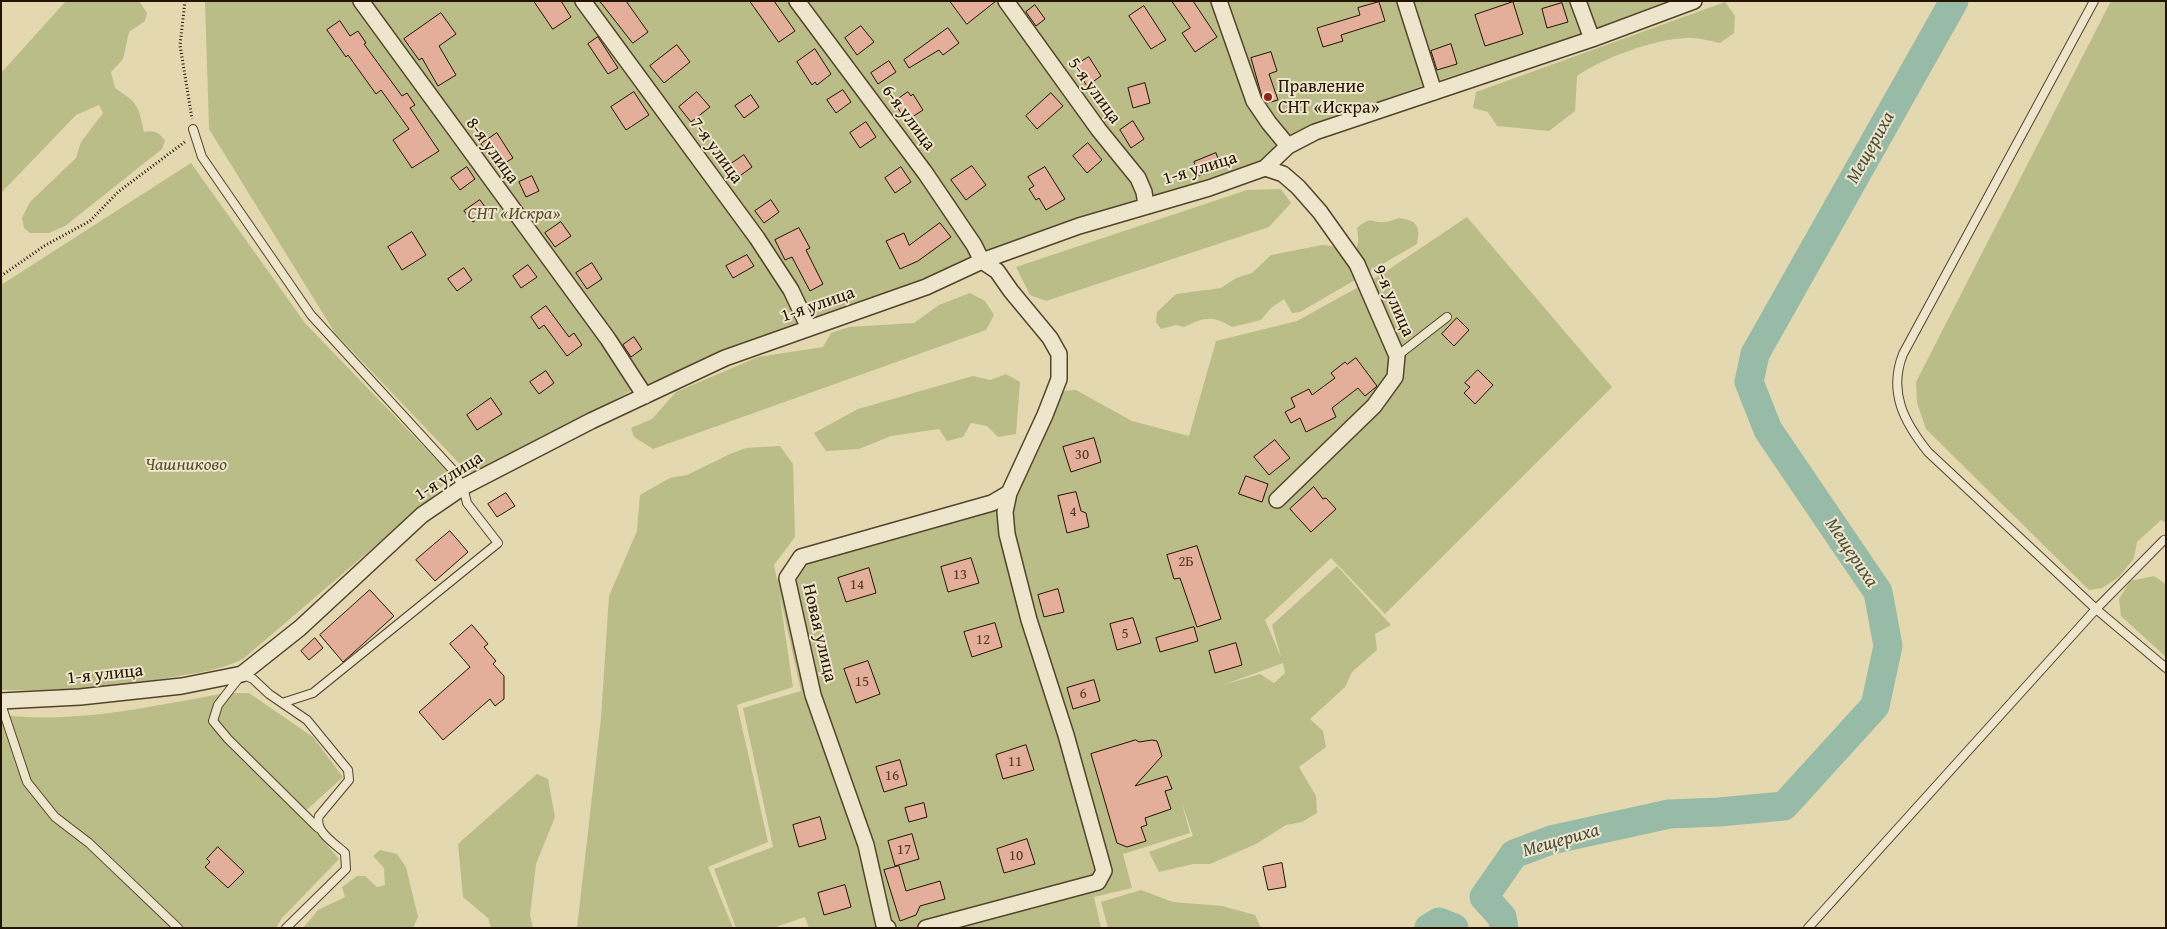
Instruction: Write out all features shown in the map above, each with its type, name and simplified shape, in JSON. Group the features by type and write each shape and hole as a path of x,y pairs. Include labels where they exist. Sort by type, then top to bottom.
{"street":[{"name":"8-я улица","path":"361,1 608,339 645,396"},
{"name":"7-я улица","path":"584,1 757,238 791,290 809,328"},
{"name":"6-я улица","path":"797,1 926,174 974,245 982,261"},
{"name":"5-я улица","path":"1006,1 1099,130 1138,178 1144,192 1146,205"},
{"path":"1219,1 1254,101 1288,146"},
{"path":"1405,1 1434,92"},
{"path":"1578,1 1592,39"},
{"name":"1-я улица","path":"1,702 89,696 182,686 242,674 300,628 422,515 462,487 591,421 725,358 926,287 982,261 1146,205 1209,188 1265,168 1288,146 1315,132 1592,39 1694,1"},
{"name":"9-я улица","path":"1265,168 1283,174 1298,187 1320,212 1357,264 1397,356 1395,377 1374,406 1277,500"},
{"path":"926,928 1098,882 1104,871 1066,735 1019,583 1007,534 1005,512 1009,493 1045,415 1059,379 1059,354 1050,338 1011,291 997,270 982,261"},
{"name":"Новая улица","path":"888,928 884,925 866,845 813,695 787,578 801,557 992,503 1009,493"}],"lane":[{"path":"2094,1 1903,354 1897,370 1899,400 1914,434 1928,452 2096,609 2166,668"},
{"path":"193,129 202,158 311,315 452,469 462,487 467,503 498,543 313,693 282,703"},
{"path":"1397,356 1447,317"},
{"path":"1808,928 2096,609 2164,540"},
{"path":"286,928 346,869 345,853 318,828 228,739 213,721 218,705 242,674 253,679 282,703 307,720 348,770 350,780 319,816 318,828"},
{"path":"1,702 27,782 55,817 89,843 178,928"}],"path":[{"path":"1,276 44,246 90,221 118,192 185,144 193,129 180,44 185,1"}],"green space":[{"path":"66,1 139,1 147,13 145,21 129,32 123,59 111,72 115,88 129,98 139,110 144,132 156,132 165,141 162,149 65,226 49,233 30,233 24,228 22,218 30,202 76,158 81,142 103,113 99,105 76,115 1,193 1,73"},
{"name":"СНТ «Искра»","path":"205,1 1674,1 1581,35 1427,84 1301,130 1264,159 969,262 803,323 632,390 477,477 457,461 335,333 209,129"},
{"path":"2111,1 2166,1 2166,523 2161,520 2137,542 2134,558 2119,577 2102,588 2089,590 1926,429 1917,403 1916,382"},
{"path":"1725,2 1735,16 1734,33 1720,43 1690,38 1659,42 1614,56 1588,69 1577,76 1575,111 1549,131 1497,126 1488,112 1473,108 1476,92"},
{"name":"Чашниково","path":"191,163 305,323 451,475 437,493 243,659 208,671 130,684 66,689 1,690 1,285"},
{"path":"1281,189 1291,203 1269,227 1046,301 1030,295 1016,267 1247,190"},
{"path":"1467,217 1612,387 1385,614 1331,558 1265,620 1281,657 1272,625 1337,566 1391,625 1375,634 1377,650 1352,672 1345,687 1310,719 1323,731 1326,747 1299,767 1316,796 1317,813 1302,822 1286,825 1256,844 1210,864 1193,864 1159,872 1149,852 1193,836 1181,800 1190,833 1123,854 1132,888 1094,897 1101,928 809,928 805,917 773,928 736,928 714,869 773,847 743,708 801,691 779,592 793,687 737,705 768,842 708,867 733,928 577,928 601,718 609,596 637,531 640,495 670,478 687,475 746,448 780,446 793,464 795,537 774,565 777,580 793,554 1002,497 1048,392 1076,390 1132,421 1189,436 1216,341 1297,321 1382,274","holes":["1283,663 1285,673 1274,683 1260,674 1223,685"]},
{"path":"1399,218 1416,225 1418,229 1417,244 1300,312 1292,313 1284,299 1271,308 1261,320 1232,327 1214,319 1203,319 1184,327 1176,325 1161,329 1156,322 1157,312 1176,294 1221,288 1236,278 1252,273 1271,255 1322,245 1332,246 1348,255 1357,247 1357,228 1362,224 1371,220 1385,222"},
{"path":"970,293 985,301 994,315 986,330 653,449 634,437 631,428 652,419 676,392 758,357 823,347 831,333 849,327 914,323 939,305"},
{"path":"1006,374 1020,382 1016,434 998,437 987,426 971,423 963,437 947,441 939,429 891,436 859,449 826,451 814,433 858,409 973,376 990,380"},
{"path":"2154,576 2166,584 2166,657 2121,616 2119,599 2130,581"},
{"path":"227,693 249,693 313,737 343,777 301,815 339,859 282,918 276,928 1,928 1,715 59,717 87,715 143,708"},
{"path":"537,774 548,779 555,817 536,864 530,915 533,928 491,928 488,918 463,897 458,844"},
{"path":"380,850 397,854 406,867 418,917 413,928 303,928 318,910 345,897 342,887 357,876 365,876 377,887 385,885 384,868 373,856"},
{"path":"1141,890 1173,902 1222,906 1255,915 1261,928 1108,928 1101,902"}],"building":[{"path":"534,1 561,1 571,17 553,29"},
{"path":"600,1 626,1 648,32 633,43"},
{"path":"750,1 774,1 795,31 779,42"},
{"path":"950,1 996,1 967,24"},
{"path":"1172,1 1193,1 1217,37 1195,52 1182,33 1190,28"},
{"path":"1379,2 1385,21 1341,35 1343,41 1323,47 1317,28 1360,15 1358,8"},
{"path":"1513,2 1523,34 1485,46 1475,15"},
{"path":"1562,3 1568,22 1547,28 1542,9"},
{"path":"1035,5 1045,19 1036,26 1026,12"},
{"path":"1144,6 1166,40 1151,49 1129,16"},
{"path":"441,13 456,34 439,46 456,75 438,86 422,58 419,60 404,39"},
{"path":"340,21 350,36 358,31 366,43 364,44 402,96 407,93 415,105 410,108 439,151 412,168 393,140 409,129 381,90 376,94 327,30"},
{"path":"861,26 874,42 857,55 845,38"},
{"path":"948,28 959,43 943,55 939,50 909,68 904,60"},
{"path":"598,37 618,68 608,74 588,44"},
{"path":"1451,44 1457,64 1437,70 1431,51"},
{"path":"677,45 690,62 664,83 650,66"},
{"path":"815,49 831,74 817,85 815,82 812,85 797,62"},
{"path":"1271,52 1277,71 1269,74 1278,100 1267,103 1262,97 1251,58"},
{"path":"1089,57 1101,76 1087,86 1074,66"},
{"path":"889,61 896,72 878,84 871,73"},
{"path":"1145,83 1150,103 1133,108 1128,88"},
{"path":"843,90 851,102 836,113 827,100"},
{"path":"634,92 649,115 626,130 611,107"},
{"path":"697,92 710,107 691,122 679,107"},
{"path":"908,92 911,96 913,94 923,110 906,121 894,102"},
{"path":"1051,93 1063,106 1037,129 1026,116"},
{"path":"751,95 759,107 744,118 735,106"},
{"path":"1133,121 1144,139 1131,148 1120,130"},
{"path":"866,122 876,137 860,148 850,133"},
{"path":"497,133 513,158 497,168 481,144"},
{"path":"1088,143 1102,160 1087,173 1073,156"},
{"path":"1216,153 1221,167 1199,176 1194,162"},
{"path":"744,155 752,167 737,178 728,166"},
{"path":"972,166 986,185 966,200 951,180"},
{"path":"467,167 475,179 460,190 451,178"},
{"path":"901,167 911,182 895,193 885,178"},
{"path":"1045,167 1065,199 1046,210 1039,198 1036,200 1029,189 1034,186 1028,177"},
{"path":"532,176 539,191 526,197 519,182"},
{"path":"480,200 488,211 473,222 464,211"},
{"path":"771,200 779,212 764,223 755,211"},
{"path":"561,222 571,236 555,247 545,233"},
{"path":"940,223 951,237 918,261 900,269 886,241 904,233 909,245"},
{"path":"799,228 810,248 806,250 823,284 810,291 792,257 785,260 775,240"},
{"path":"412,232 426,255 402,270 388,247"},
{"path":"747,255 754,266 733,278 726,266"},
{"path":"592,263 602,279 587,289 576,273"},
{"path":"528,265 537,277 521,288 513,276"},
{"path":"464,268 472,280 457,291 448,279"},
{"path":"546,306 569,337 574,333 582,345 567,356 544,325 539,329 531,317"},
{"path":"1457,318 1469,330 1454,346 1442,334"},
{"path":"634,337 642,349 631,357 623,345"},
{"path":"1356,358 1376,387 1365,396 1358,388 1332,408 1336,417 1306,432 1300,418 1291,423 1285,412 1295,407 1291,398 1309,389 1312,395 1335,378 1331,373 1345,362 1347,364"},
{"path":"1478,370 1493,385 1475,404 1464,393 1470,387 1465,383"},
{"path":"546,371 554,383 539,394 530,382"},
{"path":"491,398 502,414 477,430 467,415"},
{"path":"1094,438 1101,462 1071,472 1063,447"},
{"path":"1275,440 1290,458 1269,475 1254,457"},
{"path":"1246,476 1268,484 1262,502 1239,494"},
{"path":"1314,487 1323,499 1326,498 1336,509 1311,532 1290,509"},
{"path":"1076,492 1081,511 1086,513 1089,527 1067,533 1058,496"},
{"path":"506,493 515,506 497,517 488,504"},
{"path":"450,531 468,552 435,581 416,560"},
{"path":"1197,546 1221,619 1197,627 1180,578 1174,579 1167,555"},
{"path":"971,558 979,583 948,592 941,567"},
{"path":"869,568 876,593 846,602 838,578"},
{"path":"1058,589 1064,612 1044,617 1038,595"},
{"path":"370,590 394,616 343,662 320,635"},
{"path":"1133,618 1141,643 1117,650 1110,624"},
{"path":"995,623 1002,647 972,657 964,632"},
{"path":"472,625 488,644 484,647 496,661 493,664 504,676 504,699 495,706 490,699 443,740 419,712 470,667 450,644"},
{"path":"1194,627 1198,641 1160,652 1156,638"},
{"path":"315,638 323,648 309,660 301,651"},
{"path":"1236,643 1242,665 1215,673 1209,651"},
{"path":"868,661 880,694 856,703 844,669"},
{"path":"1094,680 1100,701 1073,709 1067,688"},
{"path":"1136,740 1139,742 1157,741 1162,756 1135,786 1167,776 1172,789 1165,791 1171,809 1145,818 1147,825 1141,827 1146,841 1127,847 1117,843 1091,754"},
{"path":"1026,745 1034,770 1003,779 996,755"},
{"path":"900,760 907,785 884,792 876,767"},
{"path":"924,803 927,817 909,822 905,808"},
{"path":"820,817 826,839 799,847 793,825"},
{"path":"912,834 919,859 895,866 888,841"},
{"path":"1027,839 1035,864 1004,873 997,849"},
{"path":"218,847 244,872 228,888 205,867 210,862 207,859"},
{"path":"1282,863 1286,887 1268,890 1263,867"},
{"path":"899,866 906,891 940,881 945,899 920,906 916,915 900,921 884,870"},
{"path":"845,885 851,907 824,915 818,893"}],"waterway":[{"name":"Мещериха","path":"1504,928 1502,917 1484,897 1514,854 1551,840 1669,814 1784,806 1875,706 1888,646 1878,592 1768,430 1749,382 1755,354 1954,1"},
{"name":"Мещериха","path":"1429,928 1439,922 1454,928"}],"place":[{"name":"Правление СНТ «Искра»","path":"1268,97"}]}
